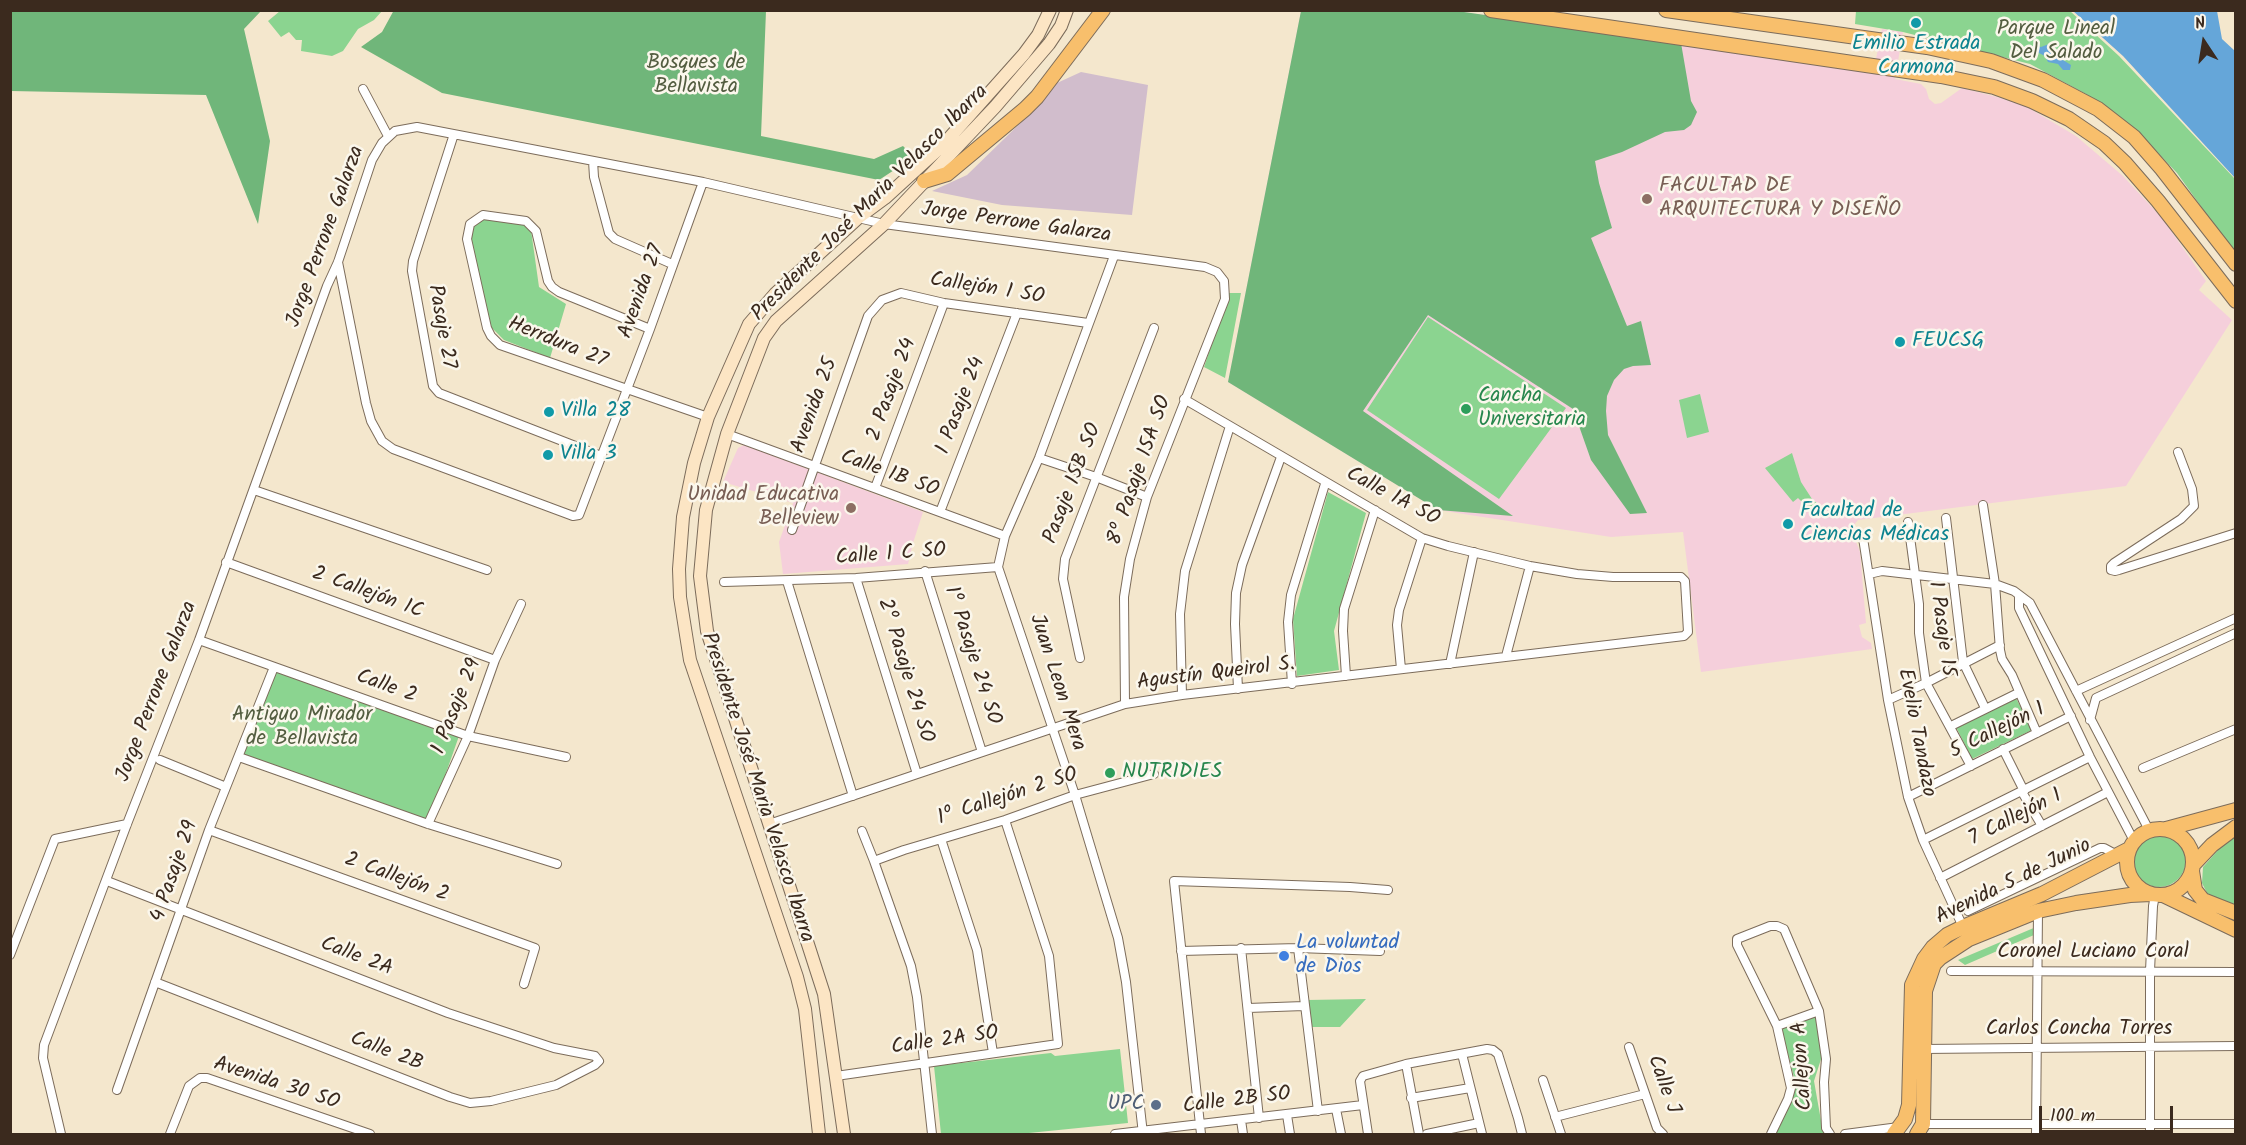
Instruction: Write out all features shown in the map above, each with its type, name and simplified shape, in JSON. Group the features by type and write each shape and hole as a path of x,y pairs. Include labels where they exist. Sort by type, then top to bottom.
{"main road":[{"name":"Presidente José Maria Velasco Ibarra","path":"819,1134 805,1009 784,937 690,660 686,639 679,569 683,517 694,463 708,417 748,324 761,307 858,218 885,198 944,145 1024,54 1038,35 1050,10"},
{"name":"Presidente José Maria Velasco Ibarra","path":"844,1134 824,994 711,651 701,591 700,561 706,510 727,434 764,338 776,321 884,224 995,107 1049,44 1067,10"},
{"path":"924,181 946,174 1025,109 1037,97 1103,10"},
{"path":"1491,10 1941,76 1994,87 2032,101 2069,119 2104,143 2125,163 2158,201 2235,301"},
{"path":"1666,10 1927,47 1991,61 2043,80 2098,109 2134,137 2162,169 2235,264"},
{"path":"2235,810 2166,829 2149,831 2127,848 2126,858 2130,877 2142,891 2157,895 2235,930"},
{"path":"2157,895 2181,888 2192,868 2212,845 2235,827"},
{"path":"2166,829 2175,832 2189,846 2193,883 2203,900 2235,913"},
{"name":"Avenida 5 de Junio","path":"1897,1131 1910,1105 1912,985 1924,958 1947,935 2065,883 2127,848"},
{"name":"Avenida 5 de Junio","path":"1921,1131 1925,992 1934,964 1947,952 1970,939 2038,911 2130,895 2157,895"},
{"path":"784,937 788,927 794,925 803,929"}],"street":[{"path":"363,89 388,136"},
{"name":"Jorge Perrone Galarza","path":"61,1134 43,1058 44,1046 199,640 327,286 338,262 372,160 388,136 410,127 454,134 703,182 884,224 1205,267"},
{"name":"Pasaje 27","path":"454,134 413,261 412,271 433,386 439,393 601,456"},
{"path":"593,161 594,177 609,233 615,239 672,264"},
{"name":"Avenida 27","path":"338,262 366,404 371,421 382,441 393,449 573,516 579,515 703,182"},
{"name":"Herrdura 27","path":"650,329 559,292 552,287 548,281 536,231 526,221 483,215 470,224 467,239 487,327 491,336 500,345 708,417"},
{"path":"998,567 1005,536 1039,458 1114,256"},
{"name":"8º Pasaje 15A SO","path":"1125,704 1124,597 1130,559 1147,497 1226,292 1221,276 1205,267"},
{"name":"Callejón 1 SO","path":"882,300 901,293 944,303 1088,323"},
{"name":"Avenida 25","path":"792,530 868,316 882,300"},
{"name":"2 Pasaje 24","path":"875,488 944,303"},
{"name":"1 Pasaje 24","path":"940,512 1017,313"},
{"name":"Pasaje 15B SO","path":"1080,658 1063,579 1065,560 1154,328"},
{"name":"Calle 1A SO","path":"1184,399 1325,484 1422,538 1530,566 1577,574 1613,577 1681,577 1685,581 1689,625 1688,632 1684,636"},
{"path":"1182,695 1180,614 1185,572 1230,426"},
{"name":"Calle 1B SO","path":"727,434 1005,536"},
{"path":"2178,452 2192,489 2194,506 2181,519 2114,563 2111,570 2119,570 2235,533"},
{"path":"1238,689 1236,593 1242,565 1281,457"},
{"path":"1039,458 1147,497"},
{"path":"1292,684 1288,621 1291,595 1325,484"},
{"path":"254,490 487,570"},
{"path":"1983,505 1995,584 2002,659 2012,675 2037,733"},
{"path":"1346,676 1344,609 1375,510"},
{"path":"1946,518 1963,662 1985,708"},
{"name":"1 Pasaje 15","path":"1908,522 1919,604 1919,633 1926,683 1971,766"},
{"path":"1401,669 1397,625 1422,538"},
{"name":"Evelio Tandazo","path":"1863,538 1888,700 1908,797 1923,840 1963,927"},
{"path":"1450,664 1474,552"},
{"name":"2 Callejón 1C","path":"226,562 495,660"},
{"path":"1506,656 1530,566"},
{"name":"Calle 1 C SO","path":"724,582 856,578 998,567"},
{"name":"Juan Leon Mera","path":"998,567 1075,795 1118,938 1126,982 1142,1133"},
{"name":"1º Pasaje 24 SO","path":"925,571 982,752"},
{"path":"1869,574 1882,571 1995,584 2014,591 2030,603 2149,831"},
{"name":"2º Pasaje 24 SO","path":"856,578 917,774"},
{"path":"787,581 853,796"},
{"path":"1968,911 2100,848 2127,848 2108,792 2019,608 2019,596"},
{"name":"1 Pasaje 29","path":"428,824 468,736 495,660 521,604"},
{"path":"2076,691 2235,618"},
{"path":"2090,720 2096,698 2235,633"},
{"name":"Agustín Queirol S.","path":"769,824 1125,704 1182,695 1292,684 1684,636"},
{"name":"Calle 2","path":"199,640 468,736 566,757"},
{"path":"1888,700 2000,645"},
{"name":"4 Pasaje 29","path":"117,1090 209,830 274,667"},
{"path":"1951,726 2018,693"},
{"name":"5 Callejón 1","path":"1908,797 2072,716"},
{"path":"2143,768 2235,729"},
{"path":"2002,749 2042,826"},
{"path":"239,757 428,824 557,864"},
{"path":"1923,840 2090,757"},
{"path":"160,760 226,787"},
{"name":"1º Callejón 2 SO","path":"874,861 1005,820 1075,795 1154,774"},
{"name":"7 Callejón 1","path":"1940,878 2108,792"},
{"name":"Calle 2A SO","path":"836,1076 1058,1044 1049,956 1005,820"},
{"path":"10,955 56,839 127,824"},
{"name":"2 Callejón 2","path":"209,830 535,948 524,984"},
{"path":"862,831 911,966 918,997 932,1134"},
{"path":"941,839 977,951 993,1053"},
{"path":"2058,869 2065,883"},
{"name":"Calle 2A","path":"107,881 489,1028 571,1053 596,1056"},
{"path":"1201,1134 1174,881 1388,890"},
{"path":"2150,1134 2150,971 2153,906 2157,895"},
{"path":"2036,1134 2038,911"},
{"name":"Callejon A","path":"1777,1026 1737,945 1737,939 1742,936 1770,926 1784,929 1820,1011 1826,1059 1824,1082 1826,1128 1830,1134"},
{"path":"1181,951 1241,948 1380,951"},
{"path":"1241,948 1259,1118"},
{"path":"1298,948 1318,1111"},
{"name":"Coronel Luciano Coral","path":"1951,970 2235,972"},
{"name":"Calle 2B","path":"156,981 450,1097 470,1102 491,1101 562,1083 595,1065 599,1059 596,1056"},
{"path":"1248,1008 1305,1006"},
{"path":"1771,1134 1791,1092 1777,1026 1820,1011"},
{"name":"Carlos Concha Torres","path":"1923,1049 2235,1046"},
{"name":"Calle J","path":"1629,1047 1657,1128 1663,1134"},
{"path":"1368,1134 1360,1081 1363,1076 1406,1064 1487,1049 1498,1054 1522,1134"},
{"path":"1462,1054 1482,1134"},
{"path":"1406,1064 1419,1134"},
{"name":"Avenida 30 SO","path":"170,1134 189,1086 200,1078 207,1078 370,1134"},
{"path":"1543,1080 1561,1134"},
{"path":"1411,1098 1470,1088"},
{"path":"1555,1117 1645,1094"},
{"name":"Calle 2B SO","path":"1114,1134 1142,1133 1363,1105"},
{"path":"1336,1109 1341,1134"},
{"path":"1287,1115 1290,1134"},
{"path":"1241,1120 1243,1134"},
{"path":"1427,1134 1479,1124"},
{"path":"1921,1131 2036,1124 2235,1124"},
{"path":"1845,1134 1897,1131"}],"shaded area":[{"path":"1301,11 1457,11 1823,64 1873,74 1882,29 1903,32 1895,79 1921,84 1926,89 1929,99 1935,104 1941,103 1962,88 1997,97 2027,107 2076,136 2123,176 2162,218 2206,281 2199,290 2232,320 2126,486 1858,520 1851,529 1860,552 1866,623 1859,625 1862,637 1871,643 1872,649 1701,672 1683,532 1611,537 1438,510 1228,382"},
{"path":"1081,72 1148,85 1132,215 1002,205 932,191 967,175 1042,102 1057,83"},
{"name":"Unidad Educativa Belleview","path":"744,445 923,512 908,564 783,574 779,542 793,503 723,482 738,448"}],"green space":[{"path":"11,10 261,11 244,29 270,141 258,224 206,95 11,91"},
{"name":"Bosques de Bellavista","path":"394,10 766,11 761,136 874,159 903,146 914,157 879,180 442,93 361,47 382,32"},
{"path":"280,11 382,11 374,20 358,29 343,51 332,56 301,51 302,40 296,40 289,32 281,37 268,21"},
{"path":"1301,11 1457,11 1681,43 1691,101 1697,112 1691,125 1684,130 1665,132 1622,152 1595,161 1612,228 1591,238 1627,326 1641,321 1651,365 1624,369 1614,380 1607,396 1608,435 1647,513 1630,514 1591,460 1573,409 1428,315 1363,411 1513,516 1438,510 1228,382"},
{"name":"Parque Lineal Del Salado","path":"1856,11 2070,11 2119,56 2235,179 2235,254 2177,173 2133,127 2086,94 2030,64 1903,32 1855,24"},
{"path":"484,218 525,224 531,230 539,287 566,304 550,358 504,340 490,326 469,241 473,225"},
{"path":"1229,293 1241,293 1225,378 1204,367"},
{"name":"Cancha Universitaria","path":"1428,317 1566,408 1499,499 1367,410"},
{"path":"1700,394 1709,432 1687,438 1679,400"},
{"path":"1792,453 1801,482 1812,499 1821,507 1814,514 1798,498 1793,502 1765,468"},
{"path":"1328,492 1366,513 1334,631 1339,670 1297,676 1293,619"},
{"name":"Antiguo Mirador de Bellavista","path":"272,666 459,736 428,824 236,753"},
{"path":"2015,696 2032,730 1972,759 1955,725"},
{"path":"2159,833 2169,835 2178,841 2184,850 2186,860 2184,870 2178,879 2169,885 2159,887 2149,885 2140,879 2134,870 2132,860 2134,850 2140,841 2149,835"},
{"path":"2235,835 2235,912 2209,897 2202,883 2203,867 2228,839"},
{"path":"2036,927 2034,935 1965,965 1958,960"},
{"path":"1366,999 1340,1027 1309,1027 1307,1000"},
{"path":"1816,1017 1822,1056 1814,1081 1825,1134 1776,1134 1796,1085 1781,1027"},
{"path":"1120,1049 1128,1123 1019,1134 941,1134 934,1066 1051,1053 1055,1056"}],"water":[{"path":"2073,11 2217,11 2222,39 2235,51 2235,178 2123,56"},
{"path":"2049,44 2055,55 2071,65 2070,70 2063,70 2058,64 2048,62 2045,56 2033,50 2034,45 2041,47"}],"place":[{"name":"Emilio Estrada Carmona","path":"1916,23"},
{"name":"FACULTAD DE ARQUITECTURA Y DISEÑO","path":"1647,199"},
{"name":"FEUCSG","path":"1900,342"},
{"name":"Cancha Universitaria","path":"1466,409"},
{"name":"Villa 28","path":"549,412"},
{"name":"Villa 3","path":"548,455"},
{"name":"Unidad Educativa Belleview","path":"851,508"},
{"name":"Facultad de Ciencias Médicas","path":"1788,524"},
{"name":"NUTRIDIES","path":"1110,773"},
{"name":"La voluntad de Dios","path":"1284,956"},
{"name":"UPC","path":"1156,1105"}]}
